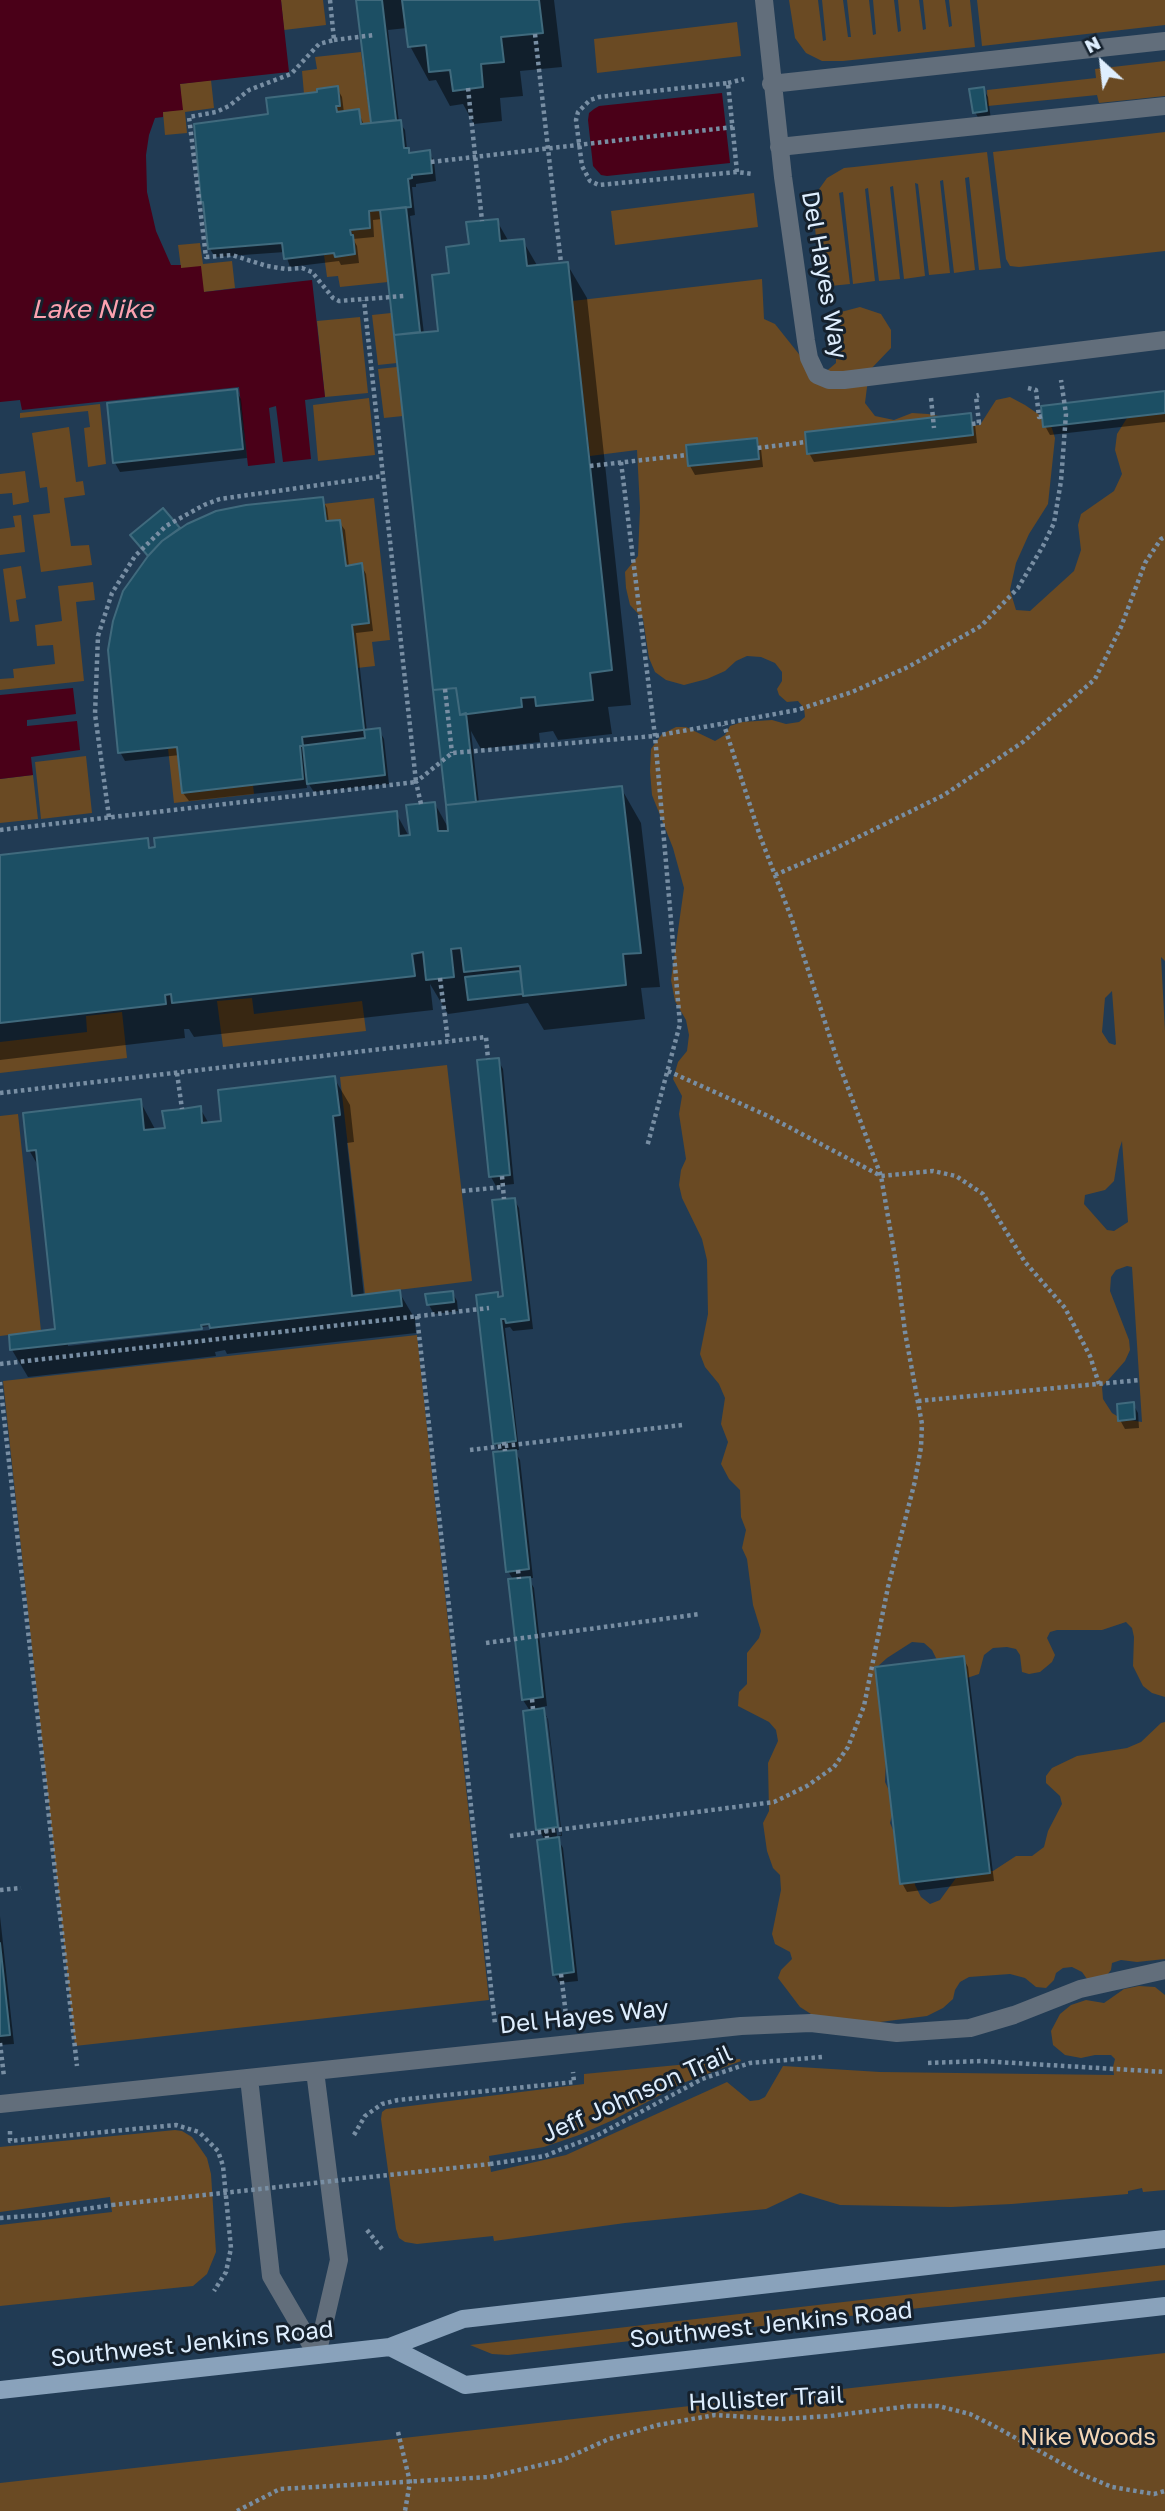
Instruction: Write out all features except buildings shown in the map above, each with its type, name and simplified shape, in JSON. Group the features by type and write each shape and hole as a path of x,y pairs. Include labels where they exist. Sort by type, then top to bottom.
{"main road":[{"name":"Southwest Jenkins Road","path":"0,2390 390,2347 463,2319 1165,2239"},
{"name":"Southwest Jenkins Road","path":"390,2347 465,2385 1165,2306"}],"lane":[{"name":"Del Hayes Way","path":"764,0 771,84 806,341 809,358 817,375 829,380 844,380 1165,341"},
{"path":"771,84 1165,41"},
{"path":"779,147 1165,106"},
{"name":"Del Hayes Way","path":"0,2104 741,2026 811,2023 897,2033 970,2028 1014,2015 1080,1989 1165,1970"},
{"path":"315,2071 339,2259 317,2355"},
{"path":"249,2078 271,2276 317,2355"}],"path":[{"path":"330,0 334,40"},
{"path":"535,34 561,263"},
{"path":"374,35 319,44 291,75 257,86 216,112 189,117 206,257 232,255 267,266 302,268 312,272 332,298 339,301 404,296"},
{"path":"728,83 733,127 737,172 599,185 590,181 585,174 576,120 578,112 590,100 599,97 728,83"},
{"path":"468,89 482,220"},
{"path":"431,162 733,127"},
{"path":"364,300 416,782 421,804"},
{"path":"1025,388 1036,390 1039,416 1042,416"},
{"path":"972,424 979,424 976,396 985,392"},
{"path":"0,830 416,782 452,752 655,736 797,710 852,692 908,667 981,626 1018,588 1054,523 1061,481 1066,414"},
{"path":"758,448 806,442"},
{"path":"590,466 687,455"},
{"path":"621,463 655,736 680,1024 647,1147"},
{"path":"108,817 95,715 98,636 113,593 135,556 166,526 212,502 383,476"},
{"path":"775,876 944,795 1023,742 1095,679 1121,627 1145,563 1165,537"},
{"path":"446,689 452,752"},
{"path":"510,1836 774,1802 807,1786 834,1767 848,1747 864,1706 888,1587 921,1447 922,1424 880,1176 836,1056 791,917 723,724"},
{"path":"440,978 447,1041"},
{"path":"0,1093 486,1037 488,1059"},
{"path":"668,1071 768,1116 880,1176 933,1171 956,1176 983,1194 1025,1262 1065,1308 1090,1356 1099,1384"},
{"path":"177,1073 182,1109"},
{"path":"502,1176 504,1199"},
{"path":"462,1191 503,1187"},
{"path":"0,1364 489,1308"},
{"path":"417,1315 494,2018"},
{"path":"918,1401 1140,1380"},
{"path":"0,1382 77,2063"},
{"path":"470,1450 682,1424"},
{"path":"518,1570 519,1579"},
{"path":"486,1643 700,1614"},
{"path":"532,1699 533,1709"},
{"path":"0,1890 21,1888"},
{"path":"353,2144 353,2137 365,2116 382,2104 398,2100 574,2082 562,1974"},
{"name":"Jeff Johnson Trail","path":"0,2218 545,2156 596,2136 702,2080 750,2063 831,2056"},
{"path":"916,2064 981,2061 1165,2072"},
{"path":"10,2141 176,2125 199,2132 218,2151 223,2166 231,2248 226,2272 214,2291"},
{"path":"355,2168 356,2186"},
{"path":"364,2222 368,2232 382,2249"},
{"name":"Hollister Trail","path":"237,2511 280,2489 489,2477 562,2460 609,2439 645,2429 715,2415 782,2419 830,2416 882,2408 937,2406 970,2414 1080,2474 1112,2487 1154,2494 1165,2491"},
{"path":"398,2432 410,2482 405,2511"}],"green space":[{"path":"281,0 323,0 326,25 284,30"},
{"path":"789,0 818,0 823,41 826,40 822,0 843,0 848,37 851,37 847,0 869,0 873,35 876,34 873,0 894,0 898,32 901,31 898,0 919,0 923,30 926,29 923,0 945,0 949,27 952,26 949,0 970,0 975,47 822,61 806,53 795,38"},
{"path":"977,0 1165,0 1165,25 982,46"},
{"path":"737,22 741,56 597,73 594,39"},
{"path":"361,52 371,123 361,124 359,109 337,112 337,86 304,94 302,71 317,69 315,57"},
{"path":"1165,61 1165,96 1099,103 1097,95 988,106 987,90 1096,78 1095,69"},
{"path":"211,80 214,108 185,112 187,133 165,135 163,112 182,109 180,84"},
{"path":"1165,132 1165,251 1010,266 1006,259 993,152"},
{"path":"987,152 1001,268 979,270 969,177 965,178 975,270 954,273 943,180 940,181 950,273 929,275 918,184 915,183 925,276 904,279 893,186 890,187 900,279 879,281 868,188 865,189 875,281 853,284 843,192 839,193 850,284 821,287 813,208 817,192 827,178 844,168"},
{"path":"754,193 758,227 615,245 611,211"},
{"path":"380,210 388,282 340,287 338,276 327,277 324,255 334,253 335,257 355,254 350,230 370,228 369,211"},
{"path":"200,243 203,264 232,261 235,288 204,292 181,268 178,245"},
{"path":"762,279 764,319 775,324 810,368 823,374 836,363 836,341 832,323 837,313 860,307 881,314 891,330 891,348 869,371 865,403 875,416 894,420 912,413 928,414 950,418 964,426 980,425 996,400 1010,397 1050,422 1055,438 1048,504 1029,534 1016,563 1010,590 1016,610 1030,611 1074,571 1081,550 1078,525 1081,514 1114,491 1122,474 1115,450 1117,434 1127,418 1151,410 1165,409 1165,961 1161,957 1165,1031 1165,1697 1152,1693 1143,1686 1133,1666 1134,1637 1132,1628 1126,1622 1102,1630 1050,1632 1047,1638 1055,1655 1052,1662 1040,1672 1022,1672 1020,1655 1016,1649 993,1648 984,1655 979,1674 967,1678 964,1656 937,1660 932,1650 924,1643 912,1642 876,1668 877,1689 881,1695 887,1733 885,1782 895,1803 890,1823 913,1865 915,1885 921,1897 930,1904 940,1900 965,1870 993,1871 1016,1856 1032,1856 1044,1847 1048,1831 1062,1804 1060,1796 1046,1783 1046,1776 1052,1768 1077,1756 1127,1748 1141,1742 1165,1722 1165,1959 1137,1962 1121,1960 1112,1963 1111,1970 1104,1979 1087,1979 1082,1972 1072,1967 1063,1968 1046,1988 1036,1987 1025,1978 1010,1974 969,1977 960,1982 953,1999 927,2016 833,2028 800,2007 778,1978 781,1970 792,1959 790,1952 775,1944 772,1934 781,1890 780,1875 773,1868 767,1851 763,1823 769,1811 768,1763 778,1741 776,1730 769,1722 738,1706 739,1692 747,1684 747,1653 761,1631 753,1605 747,1559 742,1548 746,1530 741,1517 740,1490 729,1479 721,1464 728,1442 721,1424 725,1398 700,1354 708,1314 707,1260 702,1239 682,1198 679,1185 686,1159 679,1114 682,1096 673,1079 678,1062 687,1051 689,1035 686,1020 675,1001 671,980 684,888 673,848 652,795 650,771 651,749 662,734 676,727 686,727 715,741 725,735 730,726 742,722 799,722 805,717 804,708 798,701 787,702 779,695 777,689 782,681 782,672 775,663 761,657 747,656 725,671 684,685 666,680 655,672 649,658 643,619 630,605 626,588 625,572 638,556 640,508 637,450 590,456 572,301","holes":["1112,991 1116,1044 1115,1045 1109,1043 1102,1032 1105,998","1122,1141 1128,1222 1114,1231 1107,1230 1084,1204 1085,1195 1105,1190 1114,1181","1132,1267 1142,1422 1122,1419 1112,1413 1103,1399 1102,1387 1125,1361 1130,1350 1129,1340 1110,1291 1111,1277 1116,1270"]},
{"path":"391,313 397,363 378,365 372,315"},
{"path":"360,317 368,393 325,397 317,321"},
{"path":"397,367 403,416 384,418 378,369"},
{"path":"369,398 375,455 318,461 313,405"},
{"path":"100,404 106,464 88,467 84,428 90,427 88,411 20,418 20,413"},
{"path":"69,427 76,482 83,481 85,495 64,498 71,546 89,545 92,565 41,572 33,515 50,513 47,487 40,488 32,433"},
{"path":"25,471 29,502 13,505 12,493 0,494 0,474"},
{"path":"374,498 390,640 372,642 375,666 357,668 352,625 369,622 362,564 346,566 340,520 326,521 323,504"},
{"path":"21,515 25,552 0,555 0,529 15,527 13,516"},
{"path":"21,566 26,598 16,600 19,621 10,622 3,569"},
{"path":"93,582 95,600 76,602 84,681 0,690 0,679 14,678 13,669 55,664 53,645 37,646 35,625 62,621 58,586"},
{"path":"177,747 182,793 253,785 254,794 174,803 168,748"},
{"path":"86,756 92,813 41,819 35,762"},
{"path":"33,775 38,819 0,823 0,779"},
{"path":"252,998 254,1014 362,1001 366,1031 223,1047 217,1001"},
{"path":"122,1012 127,1058 0,1073 0,1042 87,1032 86,1016"},
{"path":"447,1065 472,1281 365,1294 340,1077"},
{"path":"18,1114 41,1331 0,1336 0,1116"},
{"path":"417,1335 489,2000 75,2046 3,1381"},
{"path":"1155,1987 1165,1995 1165,2190 1143,2192 1142,2188 1128,2191 1128,2194 951,2207 840,2205 800,2193 766,2209 625,2223 494,2241 493,2236 417,2244 399,2238 381,2119 382,2112 386,2109 584,2084 584,2074 741,2061 683,2083 579,2135 544,2147 489,2156 491,2172 566,2155 727,2082 750,2101 759,2100 765,2097 783,2066 880,2072 1114,2075 1115,2059 1111,2055 1081,2058 1065,2055 1053,2045 1051,2031 1060,2014 1071,2005 1086,2000 1104,2003 1124,1989"},
{"path":"175,2130 192,2137 207,2158 211,2174 216,2252 207,2274 193,2286 0,2306 0,2225 112,2212 110,2197 0,2212 0,2147"},
{"path":"1165,2265 1165,2280 508,2355 492,2354 470,2345"},
{"name":"Nike Woods","path":"1165,2353 1165,2511 0,2511 0,2483"}],"water":[{"name":"Lake Nike","path":"0,0 281,0 289,72 180,84 183,110 163,112 163,117 155,118 149,135 146,155 147,192 156,231 171,265 181,265 181,268 201,266 204,292 312,280 325,397 305,400 311,459 283,462 276,406 269,408 275,463 248,466 239,387 22,410 20,400 0,402"},
{"path":"722,93 730,163 607,176 601,175 593,166 588,120 589,113 599,106"},
{"path":"73,688 76,714 27,720 27,726 77,721 80,750 31,757 33,775 0,779 0,695"}]}
